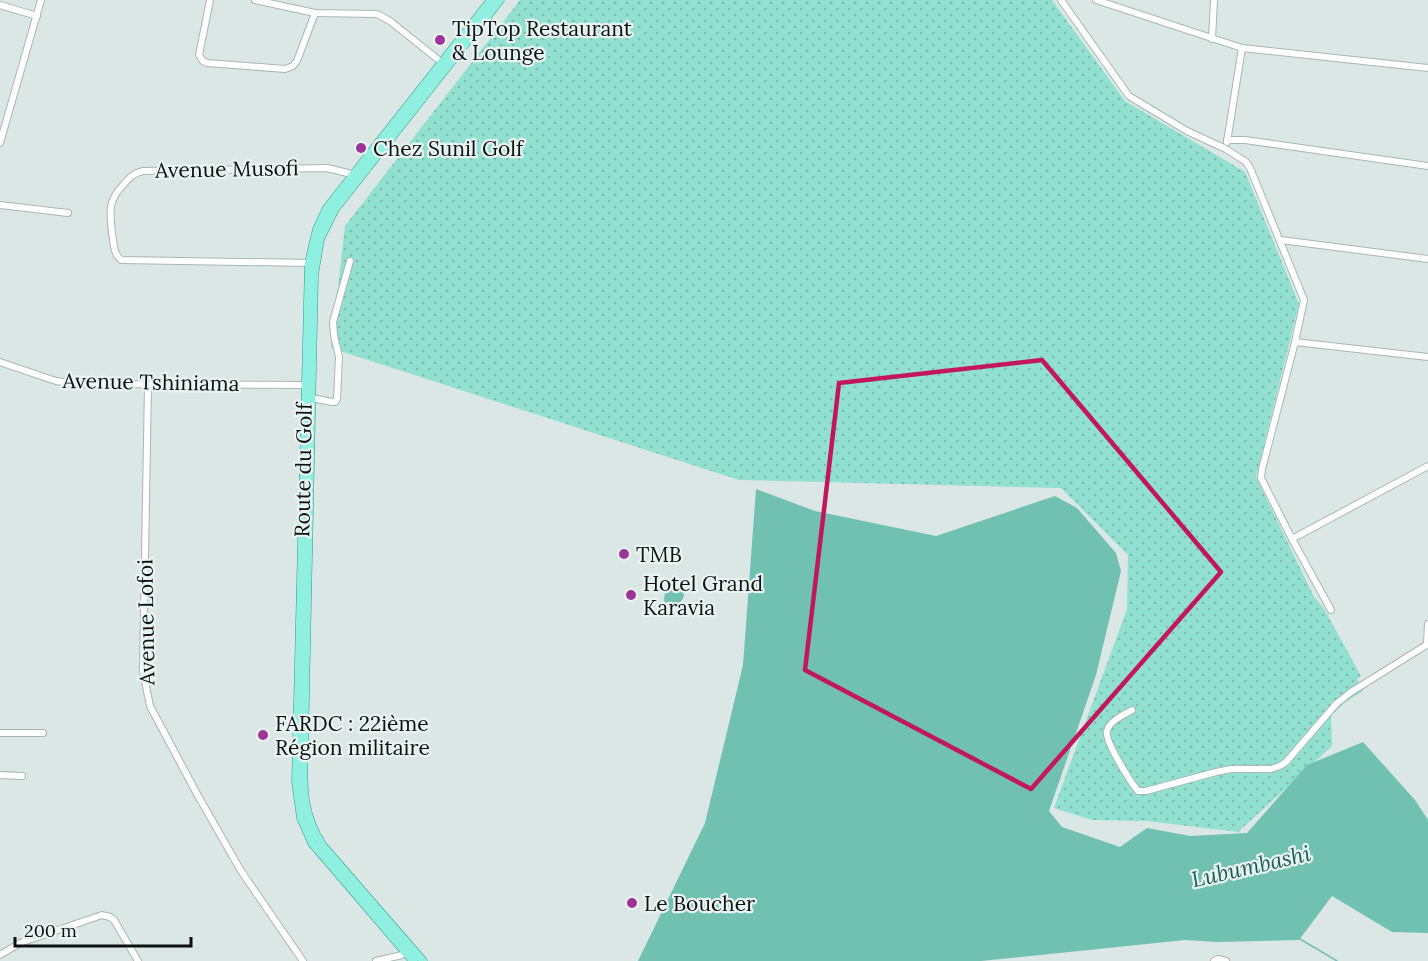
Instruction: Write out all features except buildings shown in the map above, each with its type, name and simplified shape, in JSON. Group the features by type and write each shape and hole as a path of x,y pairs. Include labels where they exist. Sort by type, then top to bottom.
{"main road":[{"name":"Route du Golf","path":"413,961 408,950 317,850 304,829 299,813 296,782 312,264 315,236 323,215 444,64 491,0"},
{"path":"444,64 500,0"},
{"path":"408,950 423,961"}],"street":[{"path":"0,143 41,0"},
{"path":"210,0 200,55 207,63 285,69 291,67 297,61 315,13"},
{"path":"255,0 315,13 377,14 444,64"},
{"path":"1061,0 1129,96 1187,131 1226,149 1246,162 1250,168 1304,300 1261,475 1292,539 1332,610"},
{"path":"1096,0 1242,48 1428,68"},
{"path":"1212,39 1214,0"},
{"path":"0,5 37,16"},
{"path":"1226,149 1242,48"},
{"path":"1227,140 1245,140 1428,166"},
{"name":"Avenue Musofi","path":"312,264 121,260 114,250 110,211 112,200 129,178 143,171 327,168 357,175"},
{"path":"0,205 68,213"},
{"path":"1281,240 1428,259"},
{"path":"308,397 332,402 336,402 337,399 339,357 333,322 350,261"},
{"path":"1295,342 1428,357"},
{"name":"Avenue Tshiniama","path":"0,362 66,383 308,385"},
{"name":"Avenue Lofoi","path":"148,384 143,671 145,690 158,723 241,871 303,961"},
{"path":"1292,539 1428,466"},
{"path":"1132,710 1117,719 1106,732 1111,746 1138,791 1231,770 1271,769 1286,762 1350,692 1428,644 1428,624"},
{"path":"0,733 43,733"},
{"path":"0,775 22,776"},
{"path":"0,955 20,943 102,915 110,916 114,920 138,961"},
{"path":"376,961 408,950"},
{"path":"1214,961 1218,959 1226,961"}],"highlighted area":[{"path":"1042,360 1221,572 1031,789 805,670 839,383"}],"shaded area":[{"path":"520,0 1052,0 1125,101 1245,172 1299,304 1256,477 1314,597 1323,607 1361,676 1357,679 1363,691 1344,703 1331,716 1332,746 1238,832 1147,821 1092,820 1054,808 1127,609 1128,555 1061,488 739,480 331,348 345,226"}],"water":[{"name":"Lubumbashi","path":"756,489 815,511 936,536 1055,496 1077,508 1116,553 1121,571 1096,675 1049,811 1062,827 1120,847 1147,828 1190,836 1247,833 1307,765 1363,742 1415,800 1428,820 1428,933 1392,932 1332,896 1299,940 1217,942 1185,940 981,961 638,961 705,823 743,665"},
{"path":"683,589 684,597 679,603 670,602 666,606 665,593 669,590 679,592"}],"waterway":[{"path":"1300,939 1337,961"}],"place":[{"name":"TipTop Restaurant & Lounge","path":"440,40"},
{"name":"Chez Sunil Golf","path":"361,148"},
{"name":"TMB","path":"624,554"},
{"name":"Hotel Grand Karavia","path":"631,595"},
{"name":"FARDC : 22ième Région militaire","path":"263,735"},
{"name":"Le Boucher","path":"632,903"}]}
